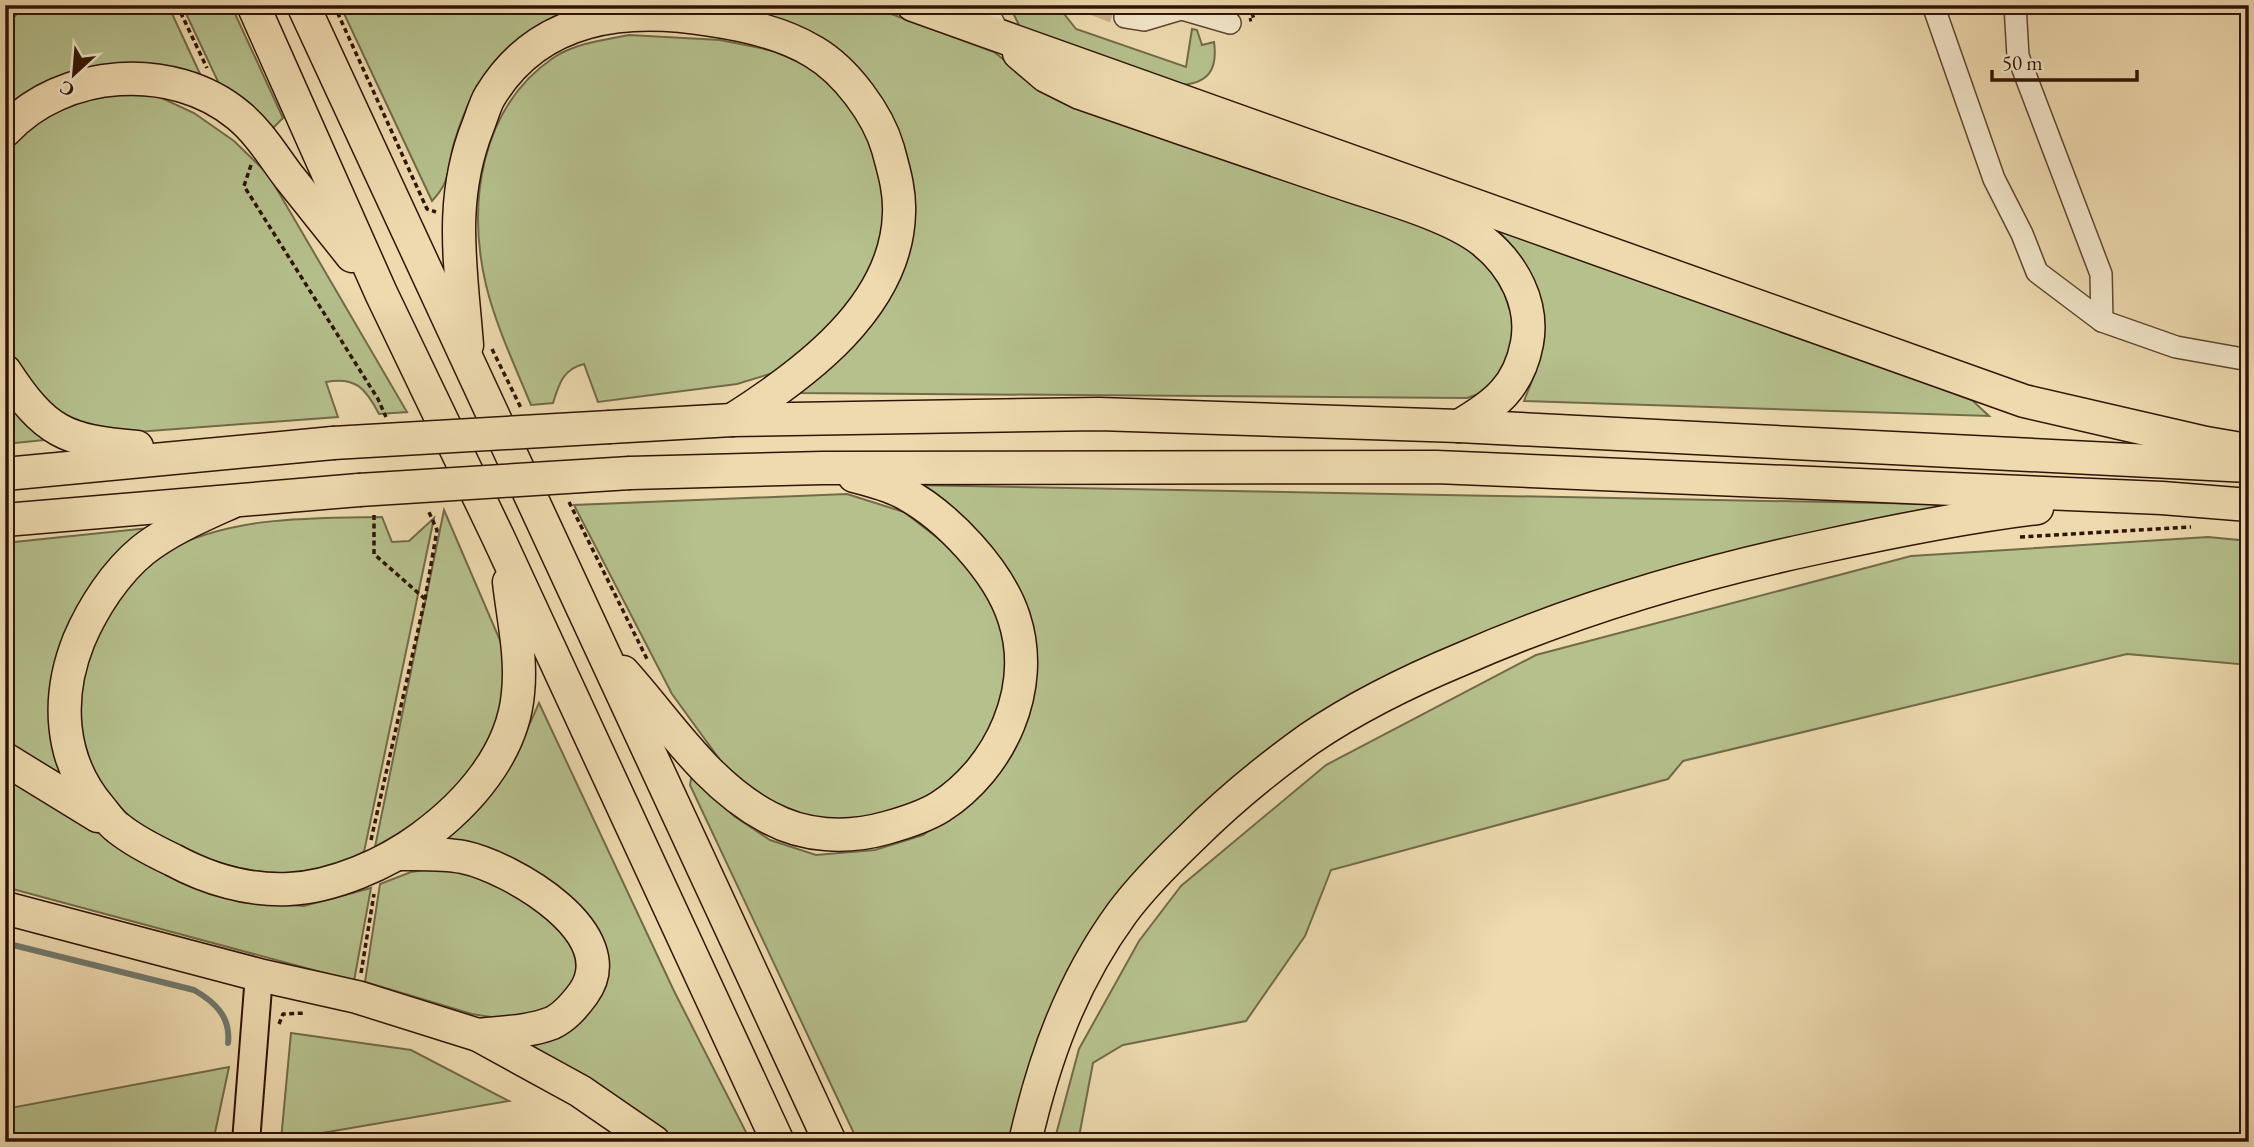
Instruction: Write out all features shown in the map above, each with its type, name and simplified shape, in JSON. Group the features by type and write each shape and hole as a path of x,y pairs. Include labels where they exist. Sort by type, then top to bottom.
{"highway":[{"path":"253,5 381,293 505,553 778,1142"},
{"path":"303,5 468,367 699,855 830,1142"},
{"path":"913,5 1002,39 2024,401 2206,443 2249,450"},
{"path":"468,367 457,219 467,152 490,96 521,57 559,32 593,20 637,13 691,16 739,24 769,32 816,52 871,109 886,141 898,183 899,215 893,249 883,276 867,302 827,351 774,393 732,420"},
{"path":"1002,39 1046,76 1080,93 1402,203 1456,225 1482,240 1502,259 1522,290 1528,313 1528,336 1524,359 1505,393 1487,410 1459,426"},
{"path":"5,131 38,106 87,82 139,79 173,83 208,97 237,115 260,137 381,293"},
{"path":"5,371 31,409 52,426 73,437 108,445 222,452"},
{"path":"5,474 333,443 732,420 1099,414 1459,426 2249,466"},
{"path":"5,520 232,502 366,502 630,473 822,468 1436,467 2162,498 2249,505"},
{"path":"600,648 726,788 769,818 791,827 817,834 852,835 880,830 940,807 967,786 1004,736 1014,709 1020,677 1020,649 1014,618 1001,589 981,560 956,533 904,493 870,480 822,468"},
{"path":"1025,1142 1050,1048 1067,1006 1103,941 1122,914 1149,880 1238,794 1310,738 1346,716 1394,690 1505,640 1629,595 1691,577 1969,516 2050,506 2162,498"},
{"path":"117,828 86,791 70,752 63,704 66,679 74,652 83,630 106,591 142,551 171,531 232,502"},
{"path":"5,759 188,868 222,880 256,888 291,889 326,884 386,860 440,825 462,805 481,782 498,754 511,724 518,693 518,653 505,553"},
{"path":"386,860 465,858 496,869 549,898 572,921 587,942 593,968 587,989 571,1010 553,1022 524,1031 478,1034"},
{"path":"5,908 259,975 357,997 478,1034 580,1091 654,1142"}],"main road":[{"path":"246,1142 259,975"}],"street":[{"path":"985,5 1002,39"},
{"path":"1933,5 1994,179 2038,272 2102,321 2176,347 2249,360"},
{"path":"2015,5 2018,57 2101,274 2102,321"},
{"path":"1125,17 1144,20 1175,7 1230,23"}],"path":[{"path":"177,5 212,78 208,97"},
{"path":"334,5 428,209 457,219"},
{"path":"252,163 244,186 378,399 389,423"},
{"path":"490,338 493,351 524,413"},
{"path":"568,499 650,664"},
{"path":"366,502 374,554 425,599"},
{"path":"357,997 376,878 386,860 367,854 425,599 437,530 426,506"},
{"path":"2015,538 2203,527"},
{"path":"275,1035 283,1014 317,1013"}],"green space":[{"path":"25,5 168,5 201,76 142,65 5,117 5,27"},
{"path":"182,5 231,5 283,118 267,134 221,88"},
{"path":"340,5 595,5 543,24 504,52 488,70 464,115 454,143 446,180 432,201"},
{"path":"714,5 867,5 994,52 1037,86 1440,231 1467,244 1500,280 1513,320 1511,361 1487,391 1467,398 799,393 888,293 883,110"},
{"path":"1009,5 1057,5 1076,29 1186,67 1192,29 1197,30 1202,45 1214,42 1212,68 1209,74 1197,82 1179,85 1021,29"},
{"path":"629,35 720,40 775,51 811,67 836,89 861,121 875,146 889,218 864,291 804,352 776,372 737,384 598,402 584,364 567,374 553,403 531,405 500,331 480,254 478,222 485,160 495,130 509,103 528,79 553,58 571,49"},
{"path":"117,92 151,93 194,113 234,141 268,174 407,412 379,414 359,386 336,381 326,382 338,417 136,432 91,427 62,415 21,376 5,352 5,149 31,127 57,112"},
{"path":"1490,222 1972,400 1989,416 1524,401 1533,378 1539,341 1530,276 1513,247"},
{"path":"5,397 45,440 5,444"},
{"path":"914,485 1933,504 1953,511 1482,637 1123,888 1093,927 1031,1060 1012,1142 858,1142 690,785 692,773 734,816 770,840 816,855 875,850 923,835 970,801 1030,639"},
{"path":"847,494 904,512 948,546 987,590 1006,638 1011,682 996,732 958,778 914,807 867,820 815,819 771,801 728,771 672,694 574,505"},
{"path":"444,510 502,645 507,689 498,729 479,764 449,799 419,821 375,847"},
{"path":"382,517 392,542 409,541 434,518 364,852 320,870 288,873 256,871 210,860 152,834 133,821 102,789 92,770 84,750 78,708 79,686 91,642 138,572 164,552 216,531 270,521"},
{"path":"149,528 88,598 63,778 5,745 5,543"},
{"path":"2208,537 2249,541 2249,665 2127,654 1683,761 1668,779 1331,870 1305,936 1246,1021 1123,1045 1093,1063 1078,1142 1054,1142 1079,1049 1139,941 1181,886 1326,765 1536,655 1911,556"},
{"path":"539,703 674,991 751,1142 675,1142 607,1093 510,1041 585,1008 586,914 429,844 471,817 493,792 510,764"},
{"path":"5,774 193,886 240,902 304,906 371,888 354,981 5,887"},
{"path":"438,868 474,873 528,900 581,950 577,983 553,1010 497,1018 472,1014 365,982 380,884 411,872"},
{"path":"291,1033 411,1050 509,1101 281,1140"},
{"path":"229,1067 213,1142 5,1142 5,1109"}],"waterway":[{"path":"5,943 194,990 220,1011 227,1025 228,1043"}],"tunnel":[{"path":"1094,5 1125,17"}]}
